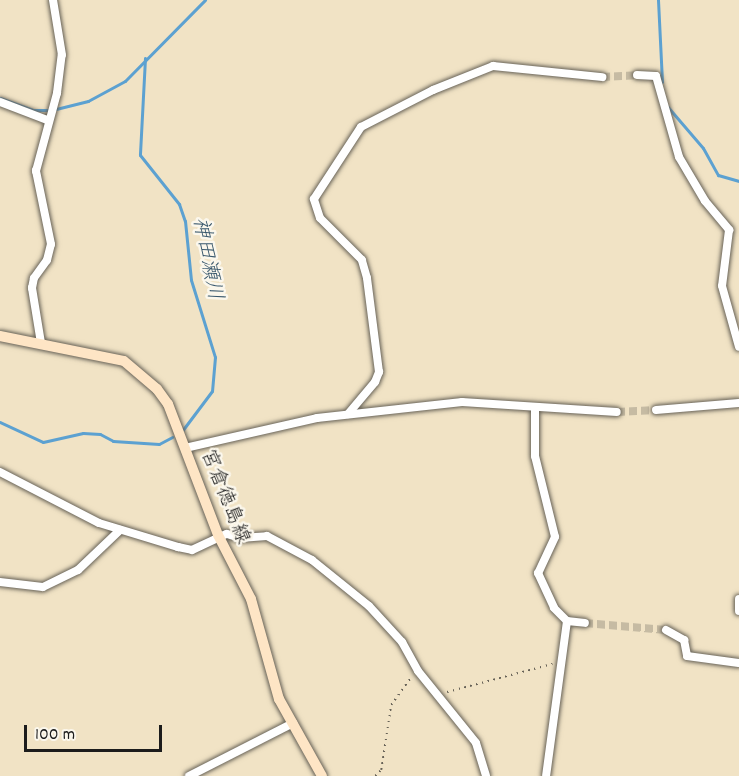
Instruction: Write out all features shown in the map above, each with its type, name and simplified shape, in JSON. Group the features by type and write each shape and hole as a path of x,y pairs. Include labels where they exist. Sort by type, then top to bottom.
{"main road":[{"name":"宮倉徳島線","path":"0,336 105,356 137,370 168,404 218,535 251,599 272,682 321,776"}],"street":[{"path":"41,343 32,288 51,244 36,171 47,120 57,93 62,55 53,0"},
{"path":"348,414 375,382 379,372 367,278 362,260 320,218 314,199 361,127 433,90 494,66 602,78"},
{"path":"638,75 656,76 679,157 705,201 729,230 722,286 739,347"},
{"path":"0,102 47,120"},
{"path":"185,448 348,414 462,402 617,412"},
{"path":"656,410 739,404"},
{"path":"535,407 535,456 555,537 538,573 554,608 567,621 585,623"},
{"path":"0,472 120,530 192,550 218,535 267,536 312,560 369,606 402,642 418,671 476,743 486,776"},
{"path":"0,582 43,587 78,570 120,530"},
{"path":"739,599 739,611"},
{"path":"546,776 567,621"},
{"path":"666,630 684,640 687,656 739,663"},
{"path":"189,776 292,723"}],"path":[{"path":"437,694 560,662"},
{"path":"375,776 381,770 391,705 418,671"}],"waterway":[{"path":"56,109 88,101 125,81 205,0"},
{"path":"658,0 662,82"},
{"name":"神田瀬川","path":"145,58 140,155 179,204 185,221 191,280 215,357 212,391 182,431"},
{"path":"0,98 33,110 49,110"},
{"path":"667,106 703,148 718,175 739,181"},
{"name":"神田瀬川","path":"0,422 43,442 83,433 100,434 113,441 159,444 172,437"}],"tunnel":[{"path":"602,77 637,75"},
{"path":"617,412 656,410"},
{"path":"585,623 666,630"}]}
